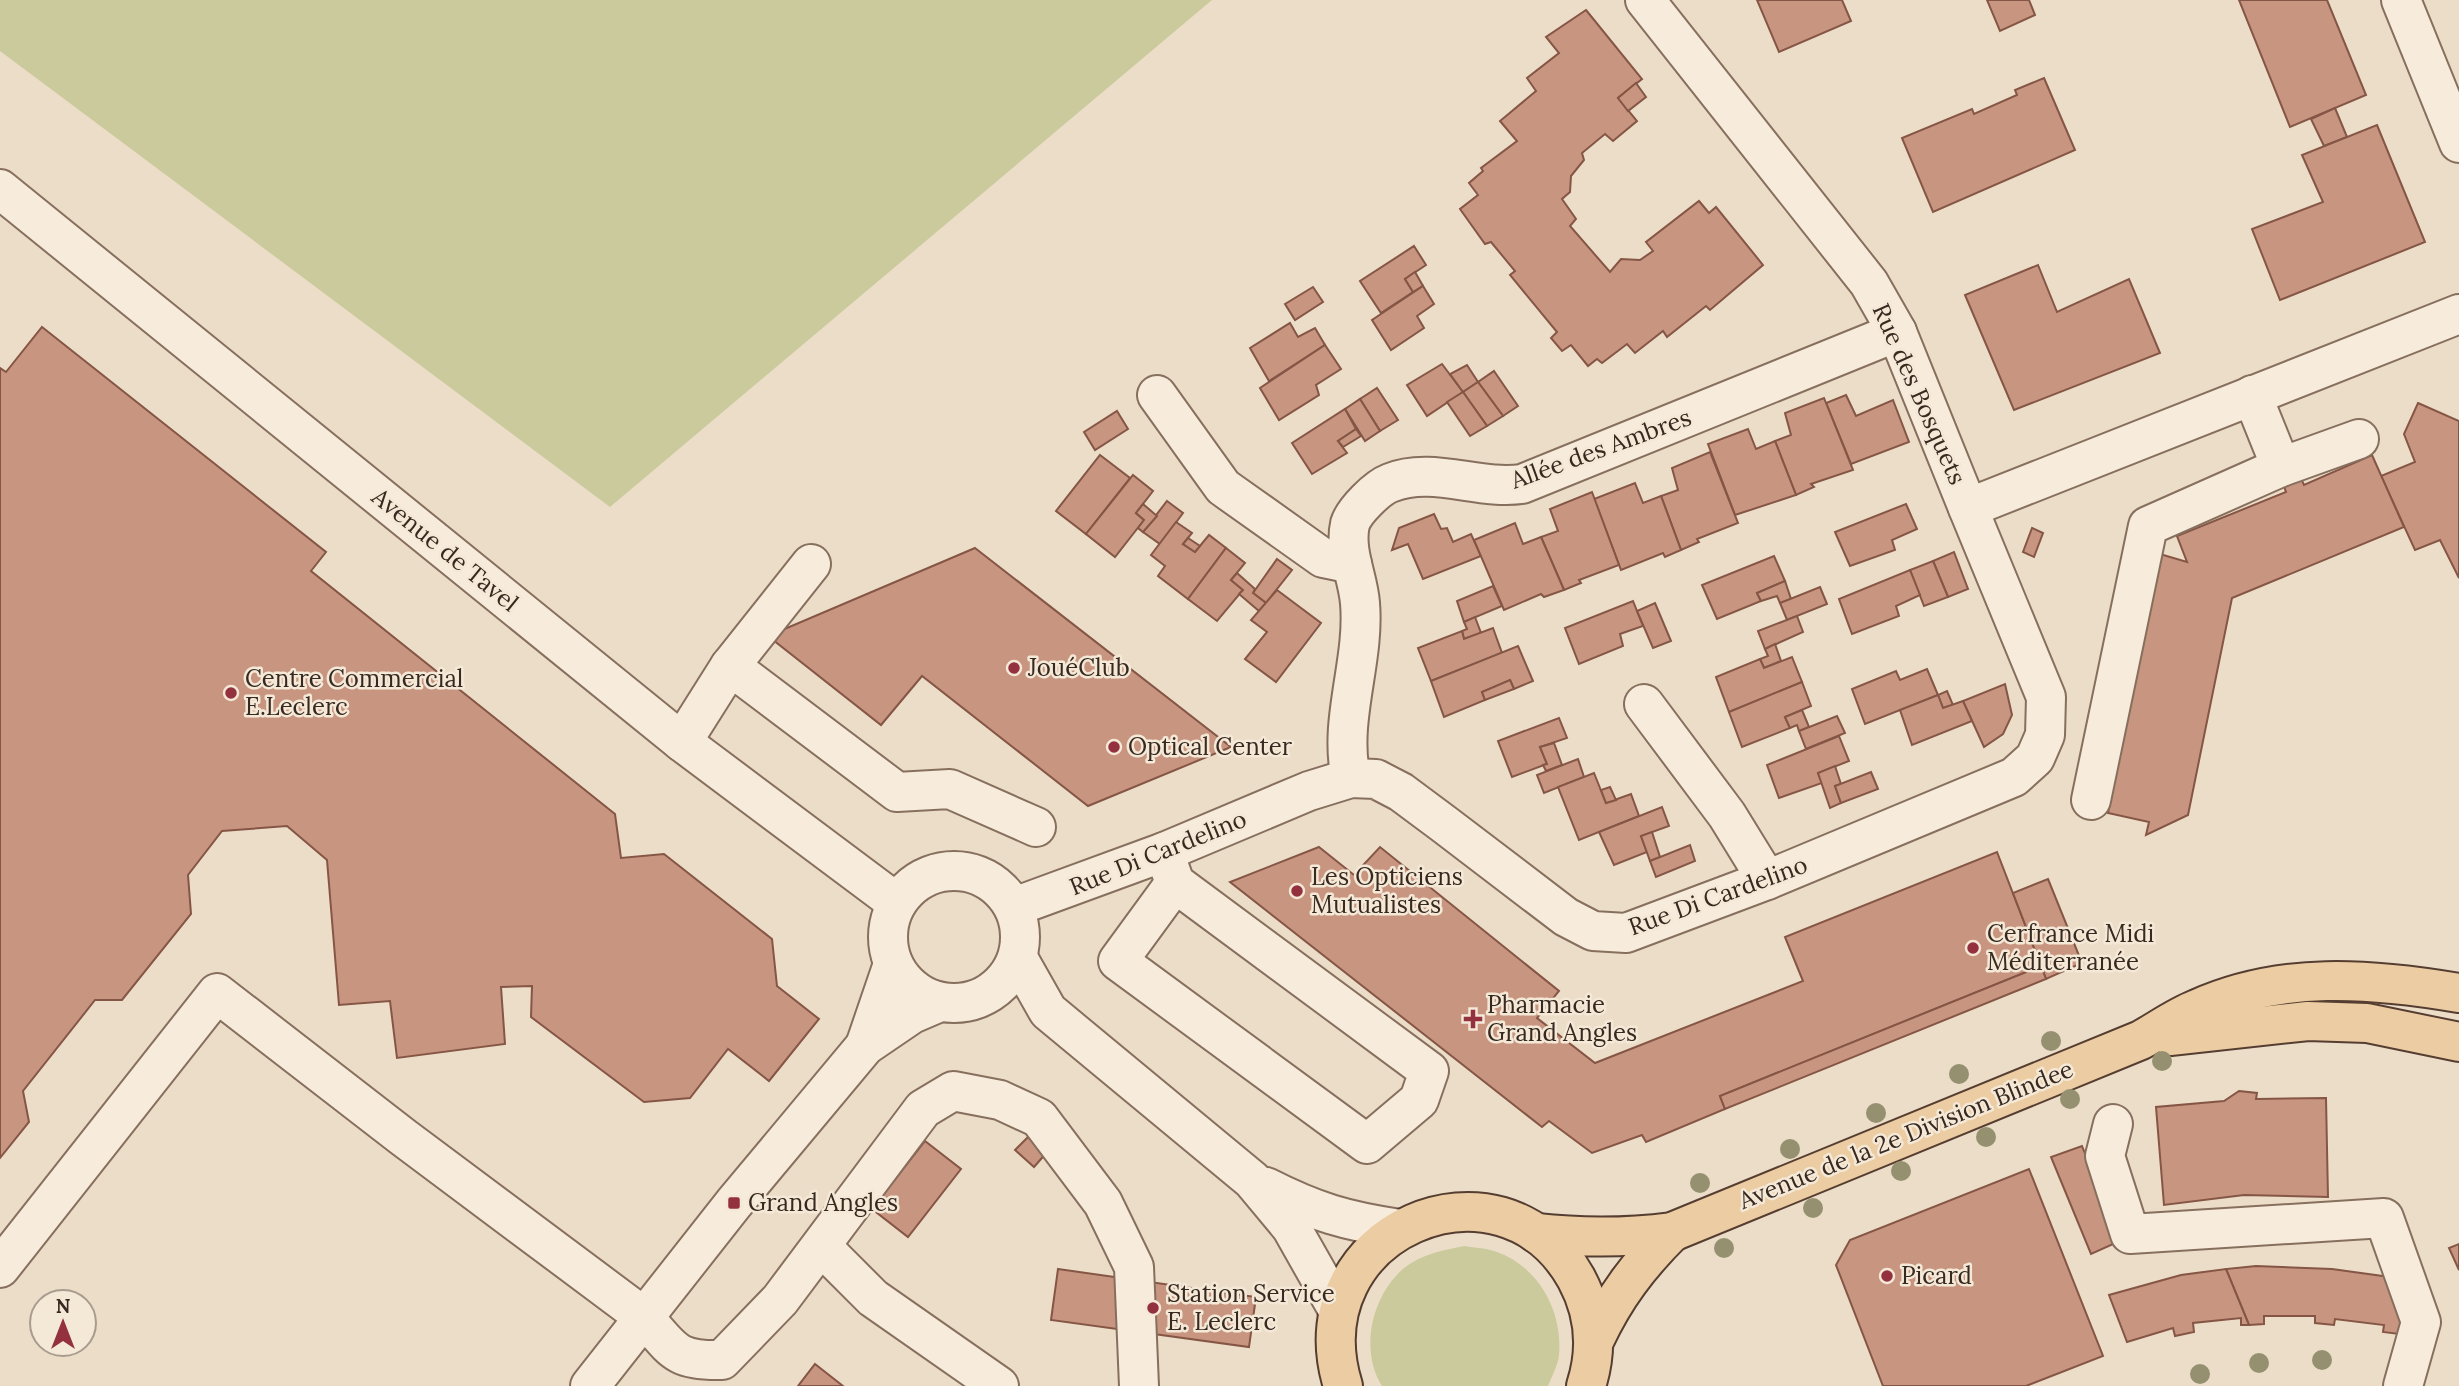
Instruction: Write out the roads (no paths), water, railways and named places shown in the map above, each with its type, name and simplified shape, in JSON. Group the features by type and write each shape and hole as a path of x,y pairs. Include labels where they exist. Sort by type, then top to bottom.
{"main road":[{"path":"2141,1040 2197,1009 2256,989 2312,979 2390,982 2459,993"},
{"path":"2141,1040 2253,1025 2308,1021 2367,1023 2459,1042"},
{"name":"Avenue de la 2e Division Blindee","path":"1536,1233 1578,1238 1631,1237 1672,1232 2141,1040"},
{"path":"1343,1386 1336,1366 1334,1338 1338,1310 1358,1268 1372,1250 1400,1229 1433,1216 1468,1211 1504,1218 1536,1233 1567,1261 1587,1297 1595,1339 1586,1386"},
{"name":"Avenue de la 2e Division Blindee","path":"1595,1339 1612,1301 1634,1270 1672,1232"}],"street":[{"name":"Rue des Bosquets","path":"1645,0 1870,283 1897,332 1968,508 2459,314"},
{"path":"2401,0 2459,143"},
{"name":"Avenue de Tavel","path":"9,202 682,742 897,903"},
{"name":"Allée des Ambres","path":"1351,778 1345,752 1360,629 1360,604 1349,541 1351,522 1387,484 1407,477 1427,476 1500,487 1522,484 1897,332"},
{"path":"1157,395 1223,487 1323,558 1352,564"},
{"path":"2252,395 2281,467"},
{"path":"2091,800 2148,526 2281,467 2359,439"},
{"name":"Rue Di Cardelino","path":"1014,907 1170,867 1309,792 1351,778 1376,779 1401,792 1566,917 1593,931 1626,933 1767,880 2014,778 2035,758 2045,735 2046,697 1968,508"},
{"path":"682,742 730,666 811,564"},
{"path":"730,666 897,792 950,789 1036,827"},
{"path":"1644,704 1727,814 1767,880"},
{"path":"1170,867 1429,1071 1419,1100 1367,1144 1118,961 1170,867"},
{"path":"947,871 967,872 986,879 1002,891 1014,907 1020,924 1018,958 1006,980 986,996 972,1002 940,1002 920,995 904,982 893,964 888,944 889,923 897,903 910,887 927,877 947,871"},
{"path":"1018,958 1048,1011 1252,1180 1291,1227 1338,1310"},
{"path":"865,1046 893,964"},
{"path":"0,1268 218,993 403,1137 645,1317 674,1351 694,1361 722,1360 780,1300 923,1109 953,1091 1000,1100 1039,1118 1103,1203 1134,1267 1139,1386"},
{"path":"986,996 1048,1011"},
{"path":"590,1386 865,1046 912,1014 940,1002"},
{"path":"2411,1031 2459,1035"},
{"path":"2113,1124 2105,1156 2130,1234 2384,1218 2421,1322 2403,1386"},
{"path":"1252,1180 1306,1208 1343,1220 1400,1229"},
{"path":"822,1247 873,1298 999,1386"}],"place":[{"name":"JouéClub","path":"1014,668"},
{"name":"Centre Commercial E.Leclerc","path":"231,693"},
{"name":"Optical Center","path":"1114,747"},
{"name":"Les Opticiens Mutualistes","path":"1297,891"},
{"name":"Cerfrance Midi Méditerranée","path":"1973,948"},
{"name":"Pharmacie Grand Angles","path":"1473,1019"},
{"name":"Grand Angles","path":"734,1203"},
{"name":"Picard","path":"1887,1276"},
{"name":"Station Service E. Leclerc","path":"1153,1308"}]}
